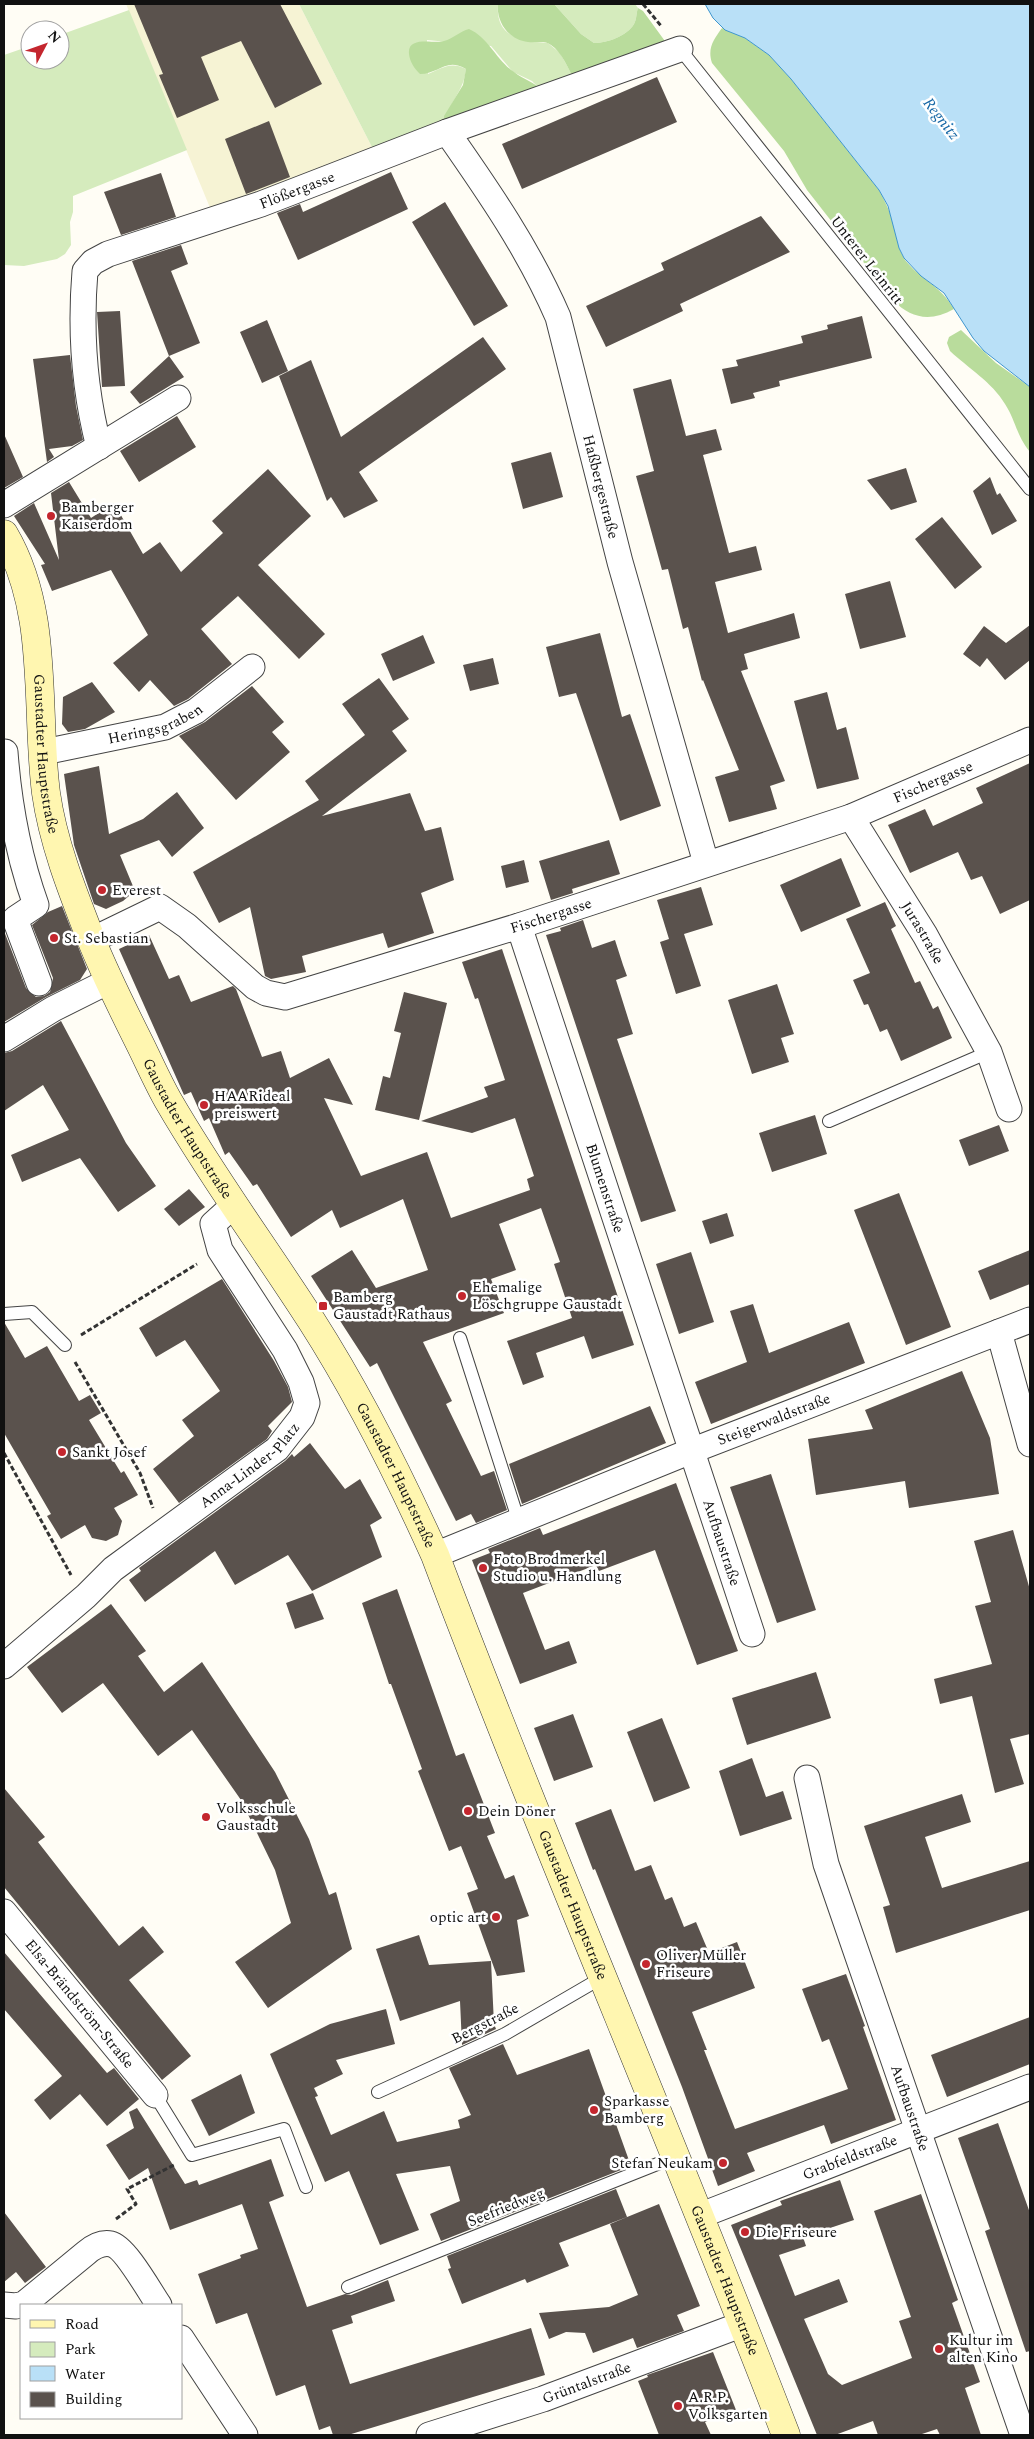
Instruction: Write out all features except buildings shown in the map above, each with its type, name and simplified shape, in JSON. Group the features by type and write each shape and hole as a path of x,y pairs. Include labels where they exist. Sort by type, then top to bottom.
{"street":[{"name":"Flößergasse","path":"99,447 89,409 83,359 85,271 93,262 108,254 261,204 447,132 680,49"},
{"name":"Haßbergestraße","path":"447,132 508,219 544,284 558,317 620,562 706,863"},
{"path":"4,505 178,398"},
{"name":"Gaustadter Hauptstraße","path":"4,534 22,572 33,612 46,793 53,828 70,882 92,940 109,981 168,1100 234,1205 312,1321 350,1384 413,1504 786,2435"},
{"name":"Heringsgraben","path":"4,752 166,727 196,711 252,667"},
{"name":"Fischergasse","path":"92,940 160,907 187,926 261,990 285,997 519,926 706,863 851,817 1030,740"},
{"path":"4,752 8,792 18,849 36,905 15,919 40,983"},
{"name":"Jurastraße","path":"851,817 925,936 989,1052 1009,1108"},
{"name":"Blumenstraße","path":"519,926 691,1451"},
{"path":"4,1039 53,1009 109,981"},
{"name":"Anna-Linder-Platz","path":"4,1666 86,1596 113,1568 277,1449 302,1418 307,1403 301,1382 285,1350 220,1250 213,1224 234,1205"},
{"name":"Steigerwaldstraße","path":"435,1555 691,1451 1030,1320"},
{"path":"999,1332 1030,1444"},
{"name":"Aufbaustraße","path":"691,1451 752,1634"},
{"name":"Aufbaustraße","path":"807,1778 826,1864 1023,2435"},
{"name":"Elsa-Brändström-Straße","path":"4,1912 155,2095"},
{"name":"Grabfeldstraße","path":"699,2216 1030,2087"},
{"path":"24,2304 95,2246 113,2244 122,2251 158,2304"},
{"path":"4,2305 20,2305"},
{"name":"Grüntalstraße","path":"428,2435 543,2399 743,2324"},
{"path":"182,2340 245,2435"}],"lane":[{"name":"Unterer Leinritt","path":"680,49 1030,489"},
{"path":"829,1122 989,1052"},
{"path":"4,1314 32,1312 65,1345"},
{"path":"460,1338 519,1522"},
{"name":"Bergstraße","path":"378,2092 505,2034 603,1977"},
{"path":"155,2095 192,2156 284,2129 306,2187"},
{"name":"Seefriedweg","path":"348,2287 675,2157"}],"path":[{"path":"164,1530 140,1474 65,1345 220,1250"},
{"path":"4,1453 44,1528 86,1596"},
{"path":"116,2218 136,2204 127,2189 192,2156"}],"shaded area":[{"path":"126,4 299,4 375,153 213,215"}],"green space":[{"path":"299,4 498,4 498,15 506,31 520,39 548,43 560,53 575,80 543,92 532,81 513,72 491,46 427,40 428,74 451,65 466,69 465,77 449,109 445,124 375,153"},
{"path":"498,4 554,4 581,34 594,43 611,40 627,32 635,22 638,8 643,11 670,48 575,80 562,56 549,43 521,41 510,34 499,17"},
{"path":"554,4 635,4 638,8 635,22 627,32 605,42 594,43 581,34"},
{"path":"129,10 187,150 73,196 73,212 70,222 71,245 65,254 57,259 24,266 4,265 4,55 20,49 20,70 70,70 70,31"},
{"path":"722,28 745,38 769,55 791,79 879,190 891,215 900,250 905,260 917,273 943,294 954,309 937,316 914,315 893,300 807,190 784,151 712,63 711,48"},
{"path":"469,29 482,38 508,67 536,85 543,92 445,124 444,116 463,85 466,69 448,65 432,72 420,74 411,62 410,48 412,44 417,42 440,42 447,40"},
{"path":"961,330 996,363 1030,387 1030,452 1000,396 987,382 950,351 947,343 949,337"}],"water":[{"name":"Regnitz","path":"705,4 1030,4 1030,387 984,351 973,338 944,293 921,276 904,258 899,248 888,206 879,190 791,79 769,55 745,38 725,30 713,18"}],"place":[{"name":"Bamberger Kaiserdom","path":"51,516"},
{"name":"Everest","path":"102,890"},
{"name":"St. Sebastian","path":"54,938"},
{"name":"HAARideal preiswert","path":"204,1105"},
{"name":"Ehemalige Löschgruppe Gaustadt","path":"462,1296"},
{"name":"Bamberg Gaustadt Rathaus","path":"323,1306"},
{"name":"Sankt Josef","path":"62,1452"},
{"name":"Foto Brodmerkel Studio u. Handlung","path":"483,1568"},
{"name":"Dein Döner","path":"468,1811"},
{"name":"Volksschule Gaustadt","path":"206,1817"},
{"name":"optic art","path":"496,1917"},
{"name":"Oliver Müller Friseure","path":"646,1964"},
{"name":"Sparkasse Bamberg","path":"594,2110"},
{"name":"Stefan Neukam","path":"723,2163"},
{"name":"Die Friseure","path":"745,2232"},
{"name":"Kultur im alten Kino","path":"939,2349"},
{"name":"A.R.P. Volksgarten","path":"678,2406"}]}
